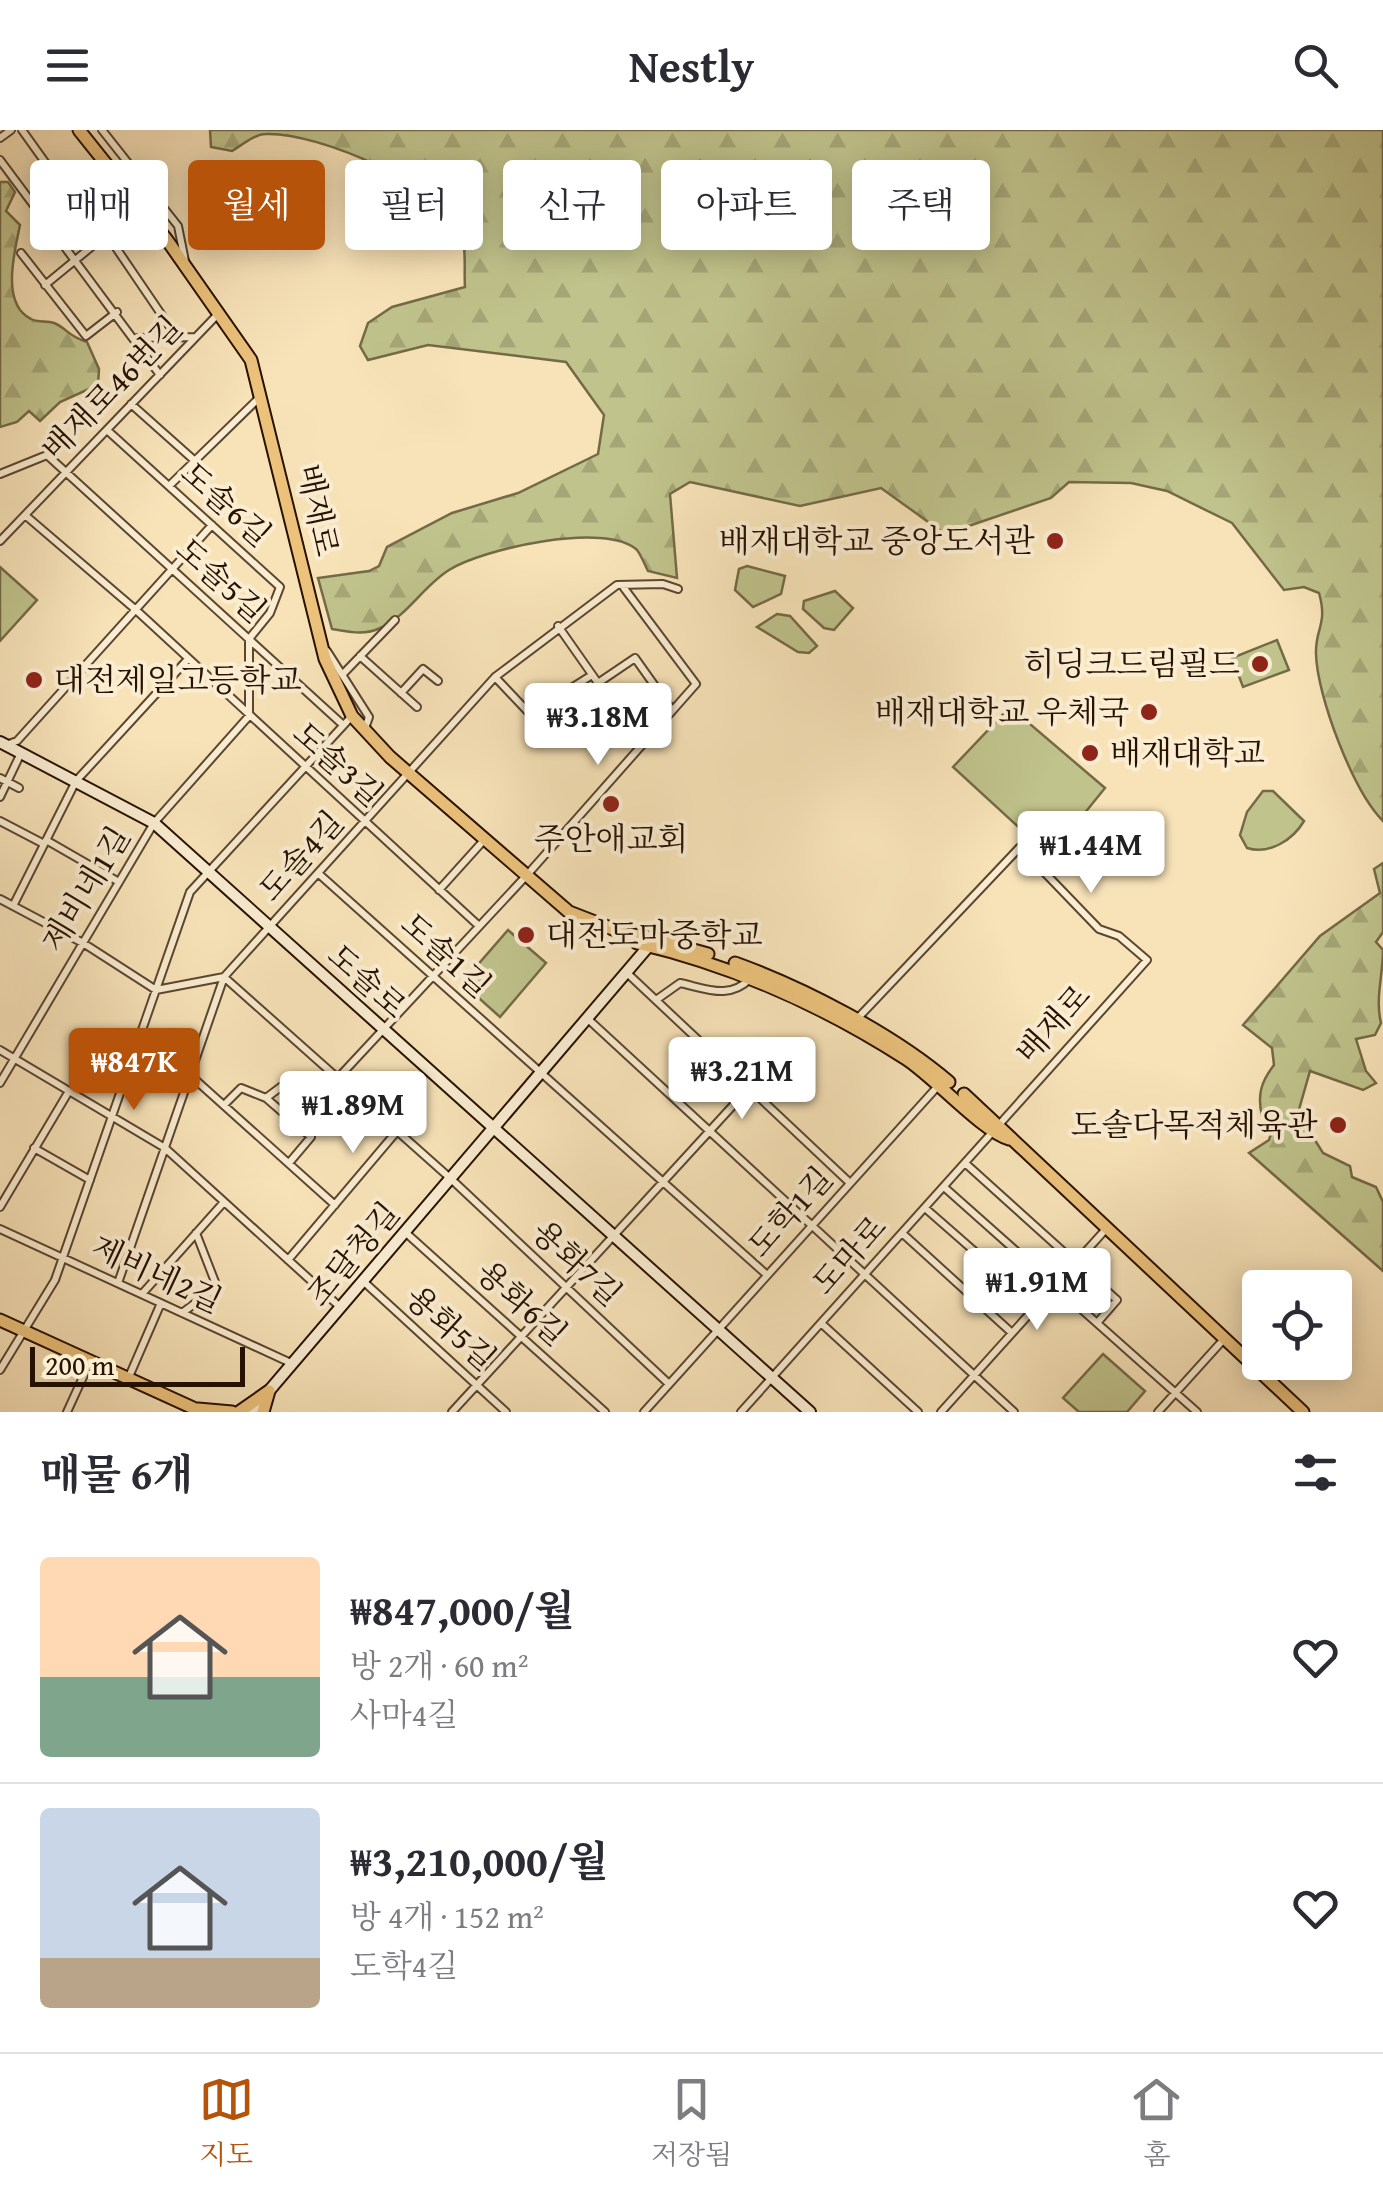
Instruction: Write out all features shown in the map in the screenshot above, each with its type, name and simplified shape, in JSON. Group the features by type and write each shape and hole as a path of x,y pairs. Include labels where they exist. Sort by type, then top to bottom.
{"main road":[{"name":"배재로","path":"80,130 104,160"},
{"name":"배재로","path":"168,241 251,360 319,640 347,720 568,912 784,989 910,1057 1010,1139 1302,1412"},
{"name":"배재로","path":"652,942 784,989"},
{"name":"배재로","path":"910,1057 997,1128"},
{"path":"0,1320 200,1411 235,1412 269,1392"},
{"path":"264,1412 269,1392"}],"street":[{"path":"0,138 10,130"},
{"path":"22,130 43,160"},
{"path":"102,130 178,226 186,267"},
{"path":"0,160 137,338 160,375"},
{"path":"168,240 175,239 178,226"},
{"path":"45,285 87,250"},
{"path":"118,250 176,336"},
{"path":"21,253 86,336 117,312"},
{"name":"배재로46번길","path":"0,541 219,313"},
{"path":"137,338 196,337"},
{"path":"169,486 262,395"},
{"path":"131,404 195,460"},
{"name":"도솔6길","path":"107,430 280,588 270,613 248,638"},
{"path":"0,474 47,455 66,472"},
{"name":"도솔5길","path":"66,472 248,638 347,720"},
{"name":"도솔3길","path":"25,514 136,610 479,926"},
{"path":"3,743 17,741 212,526"},
{"path":"623,587 663,584 678,589"},
{"name":"도솔4길","path":"224,977 495,677 558,626 617,585 623,587"},
{"path":"338,1078 528,875 696,684 623,587"},
{"path":"343,674 395,620"},
{"path":"558,626 598,684 647,740"},
{"path":"154,823 249,716 248,638"},
{"path":"319,640 369,717 364,732"},
{"path":"360,656 417,707"},
{"path":"598,684 635,658 672,710"},
{"path":"13,906 76,781 188,659"},
{"path":"401,692 423,669 438,681"},
{"path":"495,677 530,714 592,675"},
{"path":"0,1370 25,1332 63,1258 190,892 347,720"},
{"name":"도솔로","path":"3,743 154,823 810,1412"},
{"path":"0,797 4,780 22,753"},
{"path":"4,780 19,788"},
{"path":"0,821 119,882"},
{"name":"제비네1길","path":"0,1084 154,823"},
{"path":"440,890 485,839"},
{"name":"배재로","path":"853,1025 1020,847 1099,929 1119,936 1148,960 997,1128"},
{"name":"도솔1길","path":"319,874 767,1275"},
{"path":"0,899 83,943 156,990 224,977 118,1283"},
{"name":"조달청길","path":"252,1412 652,942"},
{"path":"626,972 850,1182"},
{"name":"용화7길","path":"224,977 398,1130 669,1384"},
{"path":"656,1000 680,984 728,993 738,991 750,978"},
{"path":"587,1018 1014,1412"},
{"path":"0,1050 165,1148 340,1308"},
{"path":"190,1076 335,1205"},
{"path":"266,1098 290,1080"},
{"name":"도학1길","path":"644,1412 940,1084"},
{"path":"225,1104 241,1088 266,1098 311,1137 289,1162"},
{"path":"452,1412 749,1088"},
{"path":"0,1207 69,1091"},
{"name":"도마로","path":"741,1412 997,1128"},
{"path":"288,1260 398,1130"},
{"path":"34,1148 90,1180"},
{"path":"965,1164 1118,1300 1097,1323"},
{"path":"944,1187 1197,1412"},
{"path":"142,1294 224,1202"},
{"path":"925,1208 1037,1306"},
{"name":"제비네2길","path":"0,1229 293,1364"},
{"path":"941,1412 1106,1230"},
{"path":"182,1313 217,1287 196,1232"},
{"name":"용화6길","path":"405,1232 605,1412"},
{"path":"902,1233 1013,1333"},
{"name":"용화5길","path":"363,1281 506,1412"},
{"path":"128,1380 161,1303"},
{"path":"822,1323 918,1412"},
{"path":"1158,1412 1224,1339"},
{"path":"67,1412 90,1364"}],"green space":[{"path":"210,130 1383,130 1383,821 1349,766 1323,694 1316,654 1322,620 1319,593 1304,587 1284,590 1232,523 1167,491 1131,483 1069,482 1051,498 945,534 881,488 800,506 690,482 670,494 677,578 648,571 637,550 622,542 599,538 544,541 488,554 449,570 398,617 378,629 332,629 318,578 369,571 379,566 387,547 452,513 518,493 598,454 604,415 566,362 428,345 368,360 360,346 368,323 392,307 465,287 464,250 483,250 483,160 365,160 317,142 266,134 232,151 211,147"},
{"path":"0,182 8,182 15,192 6,211 20,225 12,276 21,312 37,321 54,323 87,342 99,369 98,385 60,402 40,421 29,411 17,422 0,427"},
{"path":"747,566 785,576 781,594 753,607 735,590 739,569"},
{"path":"0,567 37,600 0,641"},
{"path":"835,591 853,608 834,630 824,628 803,609 804,601"},
{"path":"777,614 790,616 817,646 809,653 798,652 757,627"},
{"name":"히딩크드림필드","path":"1277,640 1289,670 1243,687 1232,658"},
{"path":"1010,707 1105,788 1050,856 953,767"},
{"path":"1263,791 1273,791 1304,821 1280,844 1255,850 1247,848 1240,835 1247,812"},
{"path":"1383,863 1383,932 1376,942 1383,950 1381,1023 1375,1035 1356,1039 1366,1071 1376,1083 1363,1090 1310,1071 1298,1113 1323,1153 1350,1166 1352,1177 1376,1187 1383,1202 1383,1271 1249,1153 1269,1140 1276,1119 1262,1116 1260,1102 1263,1083 1274,1065 1272,1048 1243,1025 1320,936 1380,893 1374,869"},
{"path":"508,930 546,963 500,1017 462,983"},
{"path":"1103,1354 1145,1391 1127,1412 1079,1412 1063,1398"}],"place":[{"name":"배재대학교 중앙도서관","path":"1055,541"},
{"name":"히딩크드림필드","path":"1260,664"},
{"name":"대전제일고등학교","path":"34,680"},
{"name":"배재대학교 우체국","path":"1149,712"},
{"name":"배재대학교","path":"1090,753"},
{"name":"주안애교회","path":"611,804"},
{"name":"대전도마중학교","path":"526,935"},
{"name":"도솔다목적체육관","path":"1338,1125"}]}
